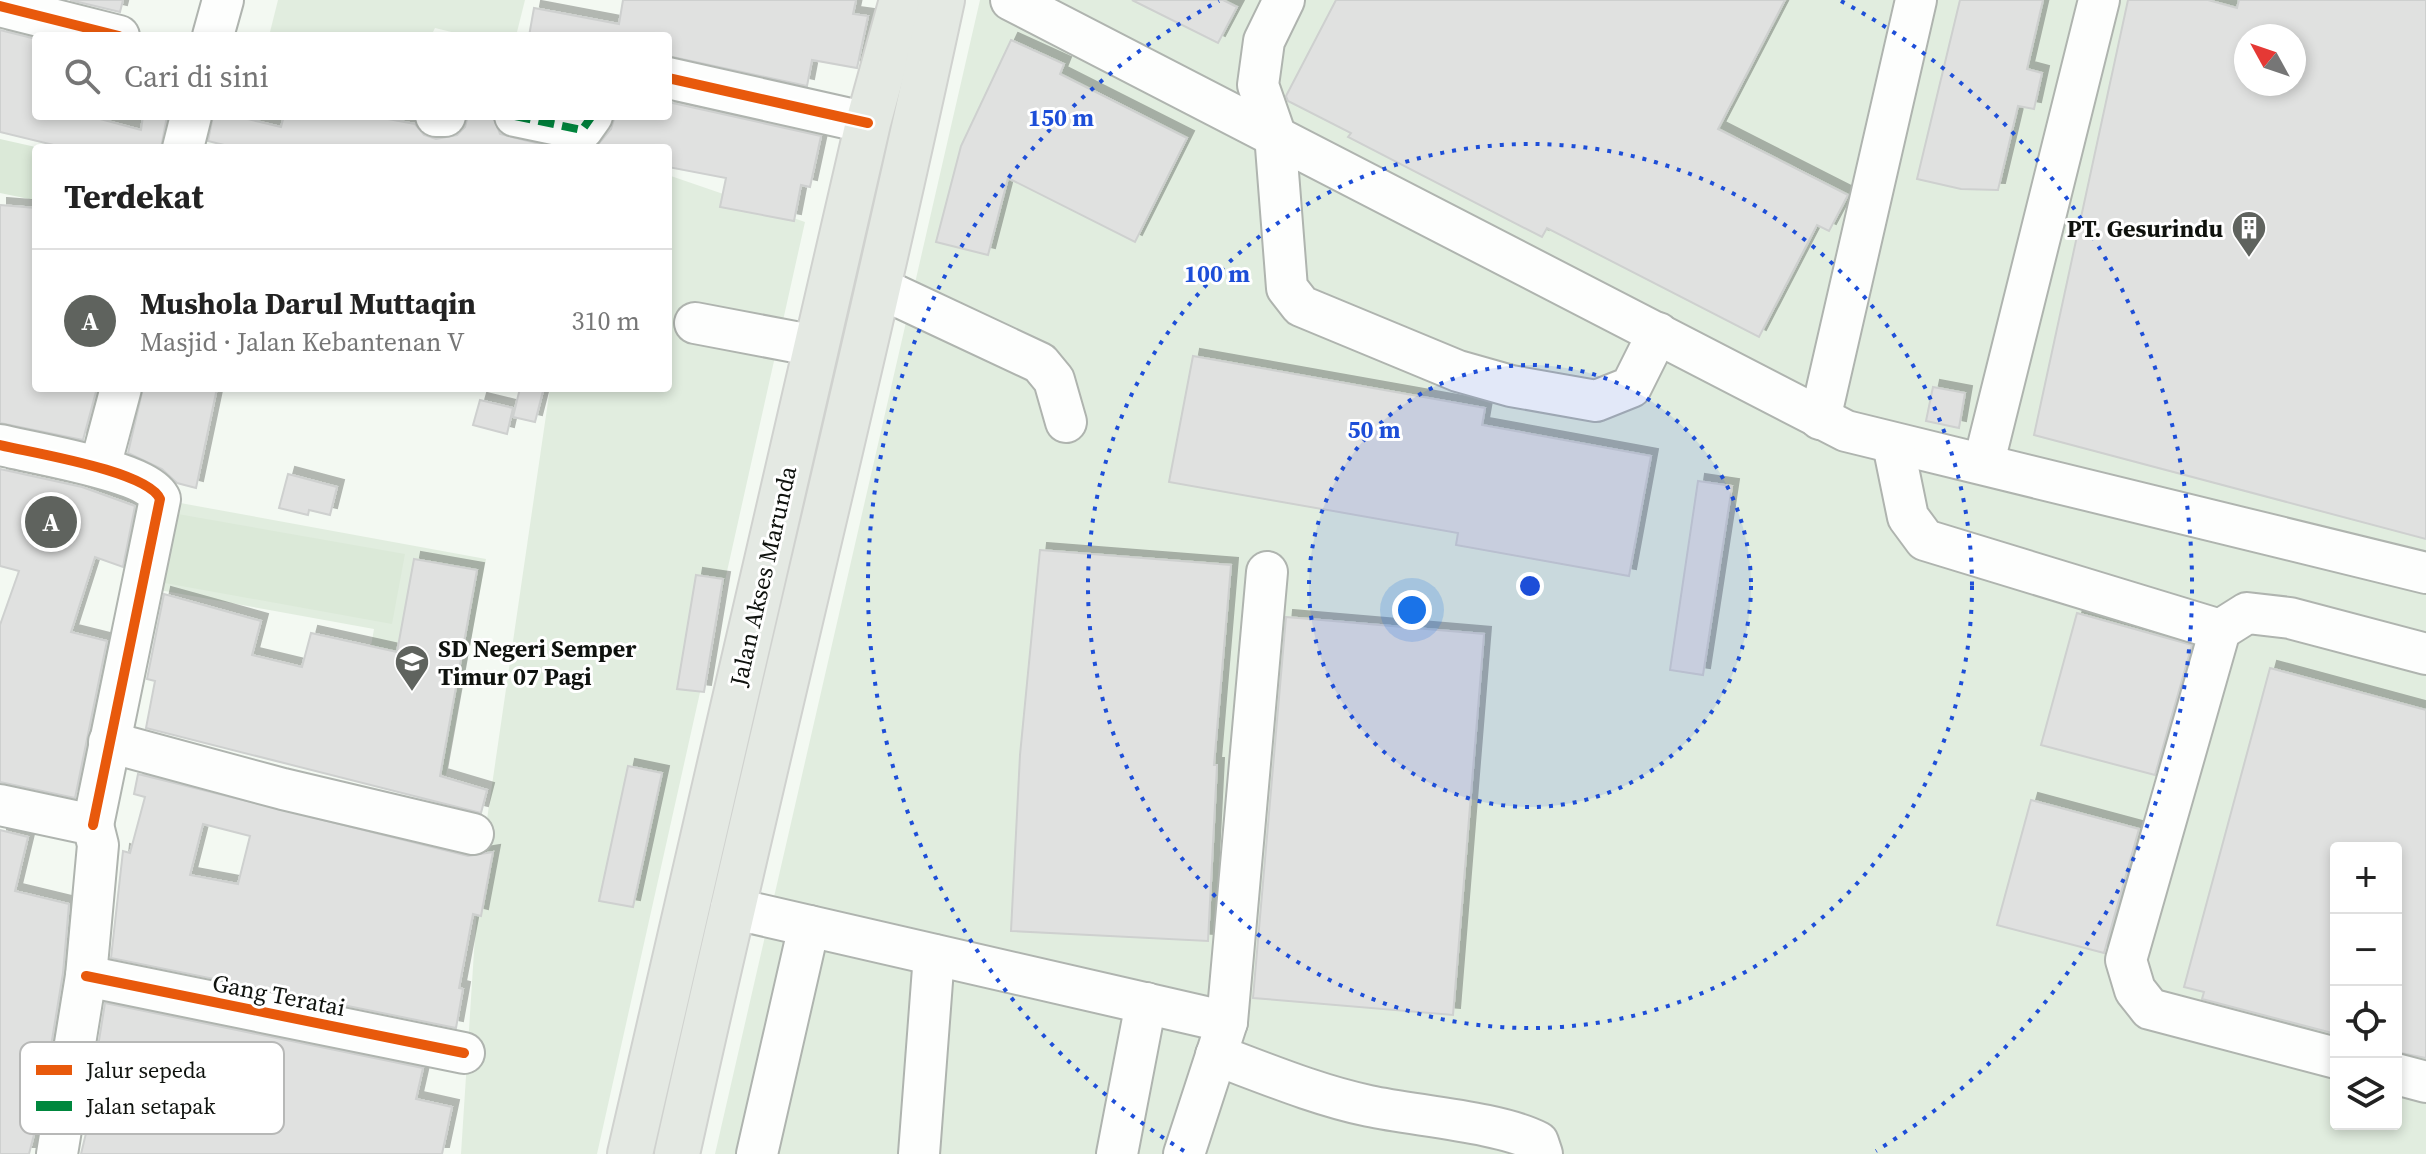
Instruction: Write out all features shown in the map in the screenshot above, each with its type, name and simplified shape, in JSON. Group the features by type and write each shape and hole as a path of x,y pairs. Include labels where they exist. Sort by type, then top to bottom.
{"main road":[{"name":"Jalan Akses Marunda","path":"630,1154 868,123 902,0"},
{"name":"Jalan Akses Marunda","path":"677,1154 731,908 880,288 942,0"}],"street":[{"path":"214,32 223,0"},
{"path":"1011,0 1275,134 1820,419 1893,444 1984,462 2426,573"},
{"path":"1284,0 1264,41 1258,85 1275,134 1287,288 1301,306 1458,371 1511,386 1596,401 1631,387 1658,333"},
{"path":"1820,419 1916,0"},
{"path":"1984,462 2099,0"},
{"path":"9,5 105,32"},
{"path":"672,79 868,123"},
{"path":"184,144 190,120"},
{"path":"534,120 582,130 589,120"},
{"path":"880,288 1040,363 1054,380 1066,422"},
{"path":"695,323 816,346"},
{"path":"100,467 120,392"},
{"path":"1893,444 1908,517 1925,540 2220,630"},
{"path":"0,445 100,467 152,485 160,499 109,742 95,835 86,976 75,1042"},
{"path":"1184,1154 1222,1039 1267,572"},
{"path":"2330,1056 2150,1009 2135,990 2126,960 2220,630 2247,613 2261,614 2290,618 2426,654"},
{"path":"109,742 283,789 473,834"},
{"path":"0,805 95,835"},
{"path":"731,908 1146,1003 1222,1039 1323,1095 1424,1118 1522,1134 1538,1142 1542,1154"},
{"path":"757,1154 809,926"},
{"path":"919,1154 934,955"},
{"name":"Gang Teratai","path":"86,976 464,1053"},
{"path":"1117,1154 1146,1003"},
{"path":"2402,1076 2426,1082"},
{"path":"57,1154 60,1134"}],"shaded area":[{"path":"278,0 525,0 517,32 452,32 435,28 433,32 270,32"},
{"path":"980,0 2426,0 2426,1154 715,1154"},
{"path":"0,139 32,146 32,200 0,193"},
{"path":"672,176 805,222 597,1154 461,1154 479,874 549,392 672,392"},
{"name":"SD Negeri Semper Timur 07 Pagi","path":"164,500 486,559 446,775 351,758 374,629 148,588"},
{"path":"172,513 405,554 392,624 159,582"}],"building":[{"path":"70,0 123,0 120,12"},
{"path":"623,0 856,0 853,14 868,16 857,68 812,60 807,86 672,57 672,32 530,32 534,8 619,24"},
{"path":"1132,0 1223,0 1237,7 1218,43"},
{"path":"1336,0 1785,0 1718,129 1848,195 1829,231 1817,225 1759,337 1547,228 1542,237 1348,137 1351,133 1288,101 1286,96"},
{"path":"1960,0 2043,0 2027,69 2042,73 2034,109 2018,106 1998,190 1961,189 1917,179"},
{"name":"PT. Gesurindu","path":"2128,0 2208,0 2237,8 2239,0 2426,0 2426,539 2034,435"},
{"path":"0,30 32,38 32,120 104,120 141,130 142,120 166,120 162,144 50,144 0,132"},
{"path":"1011,40 1064,64 1060,74 1187,138 1135,242 1008,178 988,255 936,242 961,146"},
{"path":"672,103 821,136 810,187 801,185 794,221 720,207 726,178 672,168 672,144 598,144 611,129 614,120 672,120"},
{"path":"212,120 252,120 281,127 283,120 394,120 415,124 424,135 436,139 457,135 467,120 495,120 500,134 540,144 220,144 208,141"},
{"path":"0,205 32,208 32,392 96,392 83,440 0,423"},
{"path":"1193,356 1485,408 1482,425 1651,456 1629,576 1456,545 1458,533 1169,482"},
{"path":"1933,387 1965,393 1959,428 1926,421"},
{"path":"142,392 216,392 196,488 177,483 162,469 128,453"},
{"path":"519,392 543,392 535,422 513,417"},
{"path":"480,400 513,408 507,434 473,425"},
{"path":"0,469 82,487 135,506 123,567 95,557 71,632 107,641 75,798 0,782 0,625 19,571 0,566"},
{"path":"288,474 337,487 330,515 309,510 308,515 279,508"},
{"path":"1698,481 1732,486 1703,675 1670,670"},
{"path":"1040,550 1231,565 1214,765 1217,765 1208,941 1011,931 1020,755"},
{"path":"414,559 477,570 440,776 487,790 481,813 146,728 155,681 147,679 164,594 261,621 252,655 302,667 311,633 397,652"},
{"path":"696,575 723,579 704,692 677,689"},
{"path":"2077,613 2192,645 2155,775 2041,745"},
{"path":"1286,617 1484,634 1453,1015 1253,998"},
{"path":"2270,668 2426,710 2426,1058 2402,1053 2402,842 2330,842 2330,1032 2202,999 2204,992 2184,987"},
{"path":"628,766 662,773 633,907 599,901"},
{"path":"138,774 468,856 493,852 481,916 473,914 459,988 463,989 456,1028 111,958 123,851 130,853 145,797 134,794","holes":["203,824 250,836 238,884 190,875"]},
{"path":"2031,800 2139,829 2104,953 1997,925"},
{"path":"0,830 28,837 15,891 69,904 63,973 52,1042 20,1042 20,1134 34,1134 29,1154 0,1154"},
{"path":"105,1003 423,1068 416,1099 452,1107 442,1154 81,1154 86,1134 284,1134 284,1042 99,1042"}],"marked path":[{"path":"534,120 582,130 589,120"}],"cycle path":[{"path":"0,6 103,32"},
{"path":"672,79 868,123"},
{"path":"0,445 113,472 151,489 160,499 93,825"},
{"path":"86,976 464,1053"}],"place":[{"name":"PT. Gesurindu","path":"2249,259"},
{"name":"Mushola Darul Muttaqin","path":"51,522"},
{"name":"SD Negeri Semper Timur 07 Pagi","path":"412,693"}]}
